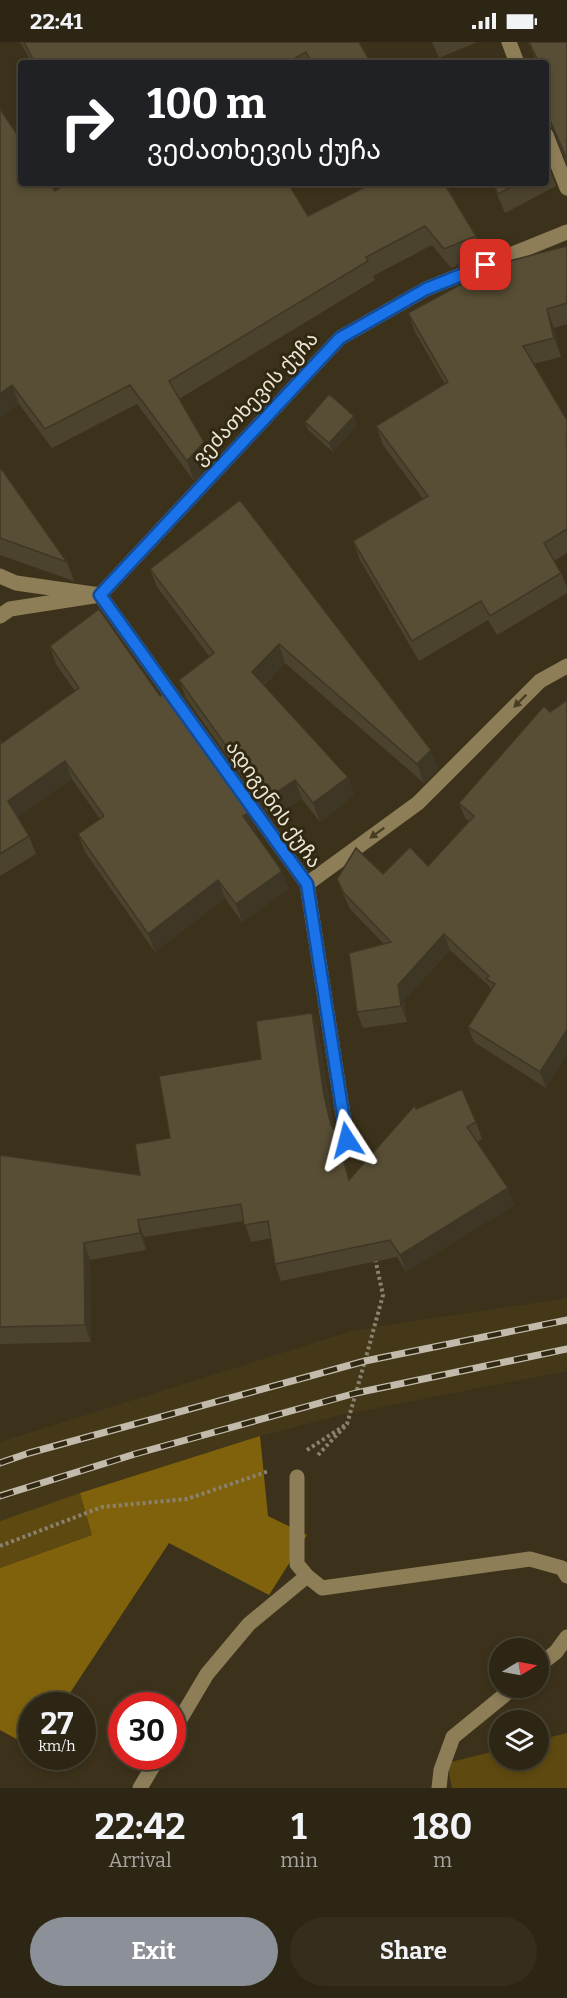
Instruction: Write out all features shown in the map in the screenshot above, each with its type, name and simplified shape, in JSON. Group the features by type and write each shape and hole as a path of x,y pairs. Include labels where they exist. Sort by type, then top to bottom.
{"street":[{"path":"509,42 516,60"},
{"path":"549,143 567,188"},
{"name":"ვეძათხევის ქუჩა","path":"100,595 340,338 426,289 567,232"},
{"path":"0,576 16,583 100,595"},
{"path":"0,616 10,609 100,595"},
{"name":"ადიგენის ქუჩა","path":"100,595 307,884 347,1140"},
{"path":"307,884 418,803 540,681 567,666"},
{"path":"297,1477 297,1564 322,1588 530,1559 562,1568 567,1576"},
{"path":"186,1709 207,1674 249,1624 307,1576"},
{"path":"549,1657 567,1637"},
{"path":"439,1788 441,1770 453,1737 501,1698"},
{"path":"140,1788 151,1770"}],"path":[{"path":"297,1477 347,1425 383,1295 374,1251"},
{"path":"298,1455 347,1425"},
{"path":"0,1546 102,1507 187,1499 278,1468"}],"shaded area":[{"path":"567,1298 567,1371 341,1415 260,1436 0,1521 0,1442 355,1330"},
{"path":"260,1436 268,1516 307,1535 269,1595 169,1543 71,1692 18,1692 18,1740 0,1730 0,1568 92,1535 80,1493"},
{"path":"80,1493 92,1535 0,1568 0,1521"},
{"path":"567,1733 567,1788 452,1788 447,1763 489,1752 489,1770 549,1770 549,1738"}],"building":[{"path":"24,42 359,42 369,60 310,60 306,52 292,60 33,60"},
{"path":"529,42 567,42 566,157 549,118 549,60 538,60"},
{"path":"0,109 18,136 18,186 52,186 55,191 63,186 290,186 308,216 367,186 446,186 476,236 444,249 425,226 366,257 368,261 169,381 204,442 187,461 130,385 45,429 12,385 0,394"},
{"path":"494,186 513,186 498,194"},
{"path":"567,246 567,303 547,309 554,338 523,346 567,420 567,529 544,543 561,573 490,616 481,601 412,641 353,541 428,496 376,426 448,382 408,313 469,280 457,265 487,253 494,265"},
{"path":"329,394 354,416 329,443 305,422"},
{"path":"0,467 67,562 0,538"},
{"path":"240,500 431,750 417,764 279,644 252,672 348,777 313,803 295,780 265,800 179,680 214,653 150,569"},
{"path":"99,609 160,696 164,693 250,812 243,816 282,871 236,904 218,880 148,934 78,834 104,816 65,761 8,801 29,836 0,854 0,740 2,743 79,688 50,646"},
{"path":"567,700 567,1030 540,1072 468,1027 495,984 486,979 489,976 444,934 398,985 401,1006 357,1012 349,953 391,942 344,893 337,879 356,848 383,874 410,847 428,866 474,816 459,803 544,706 550,712"},
{"path":"312,1013 324,1095 349,1180 415,1105 416,1109 462,1089 476,1122 467,1127 508,1188 400,1255 390,1240 275,1264 268,1221 244,1225 241,1204 138,1220 140,1233 84,1243 85,1325 0,1327 0,1155 140,1175 135,1144 170,1138 159,1076 261,1059 256,1021"}],"railway":[{"path":"0,1463 29,1453 365,1361 567,1320"},
{"path":"0,1496 135,1454 356,1393 567,1349"}],"route":[{"path":"347,1140 307,884 100,595 340,338 426,289 486,265"}]}
